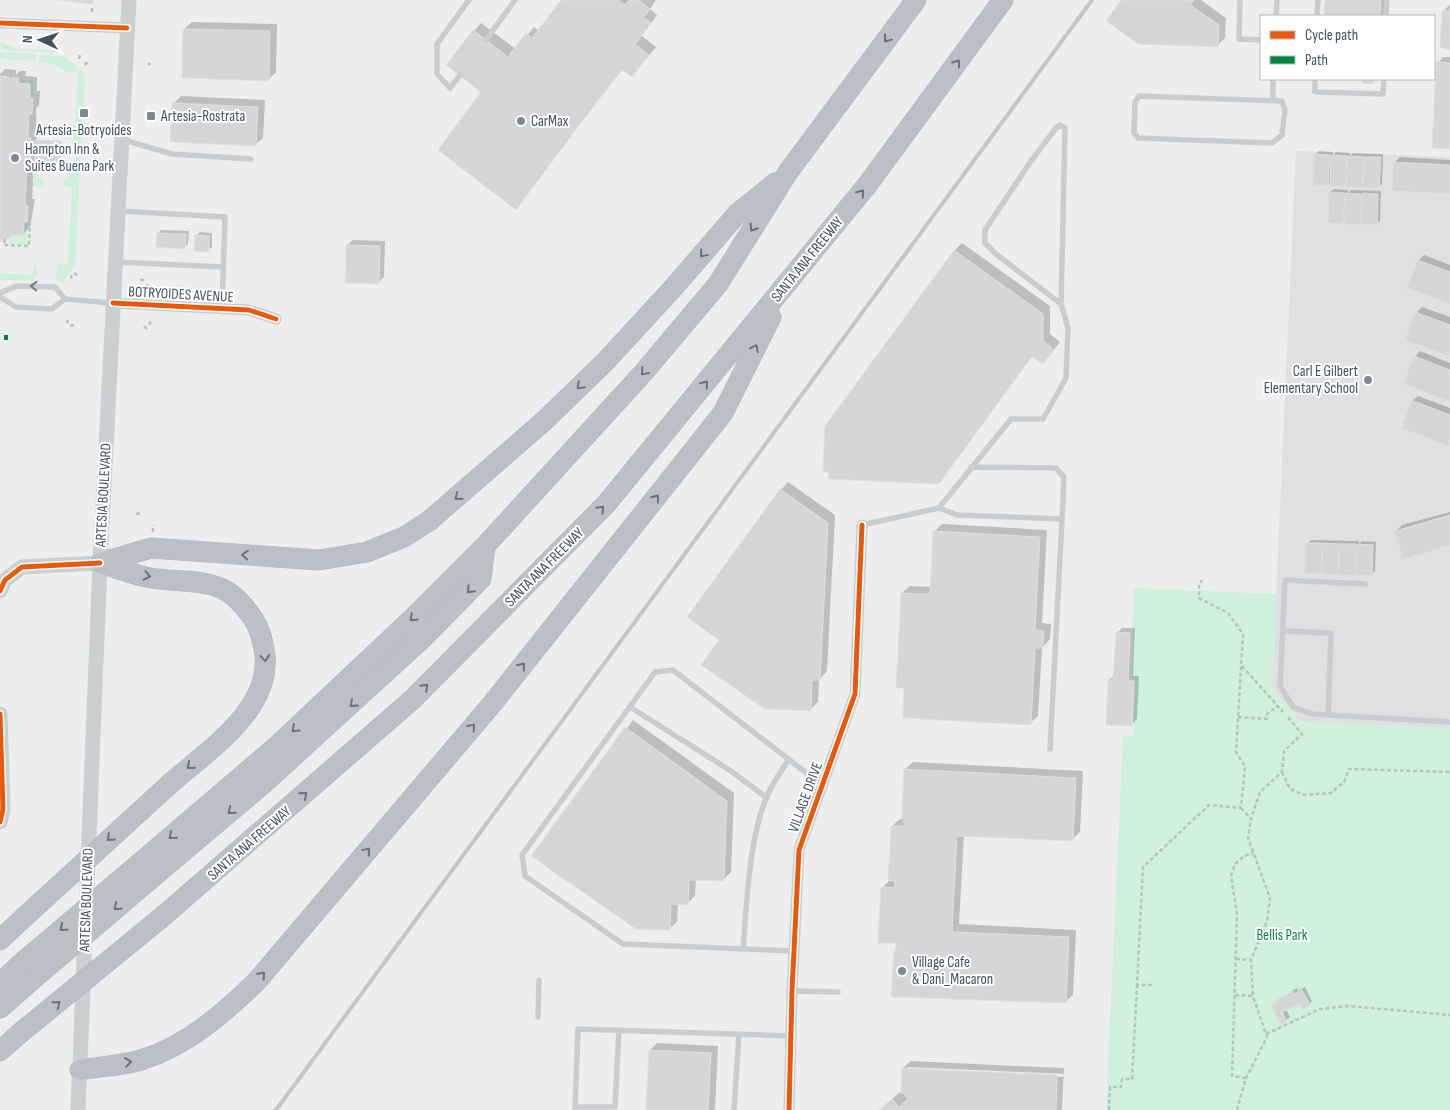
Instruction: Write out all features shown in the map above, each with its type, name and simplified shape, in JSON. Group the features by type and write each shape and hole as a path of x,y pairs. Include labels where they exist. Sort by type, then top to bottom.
{"highway":[{"path":"0,1008 32,980 414,618 484,546 644,372 718,284 788,172 916,0"},
{"name":"SANTA ANA FREEWAY","path":"0,1052 19,1034 161,918 414,699 607,503 868,184 1003,0"},
{"path":"100,563 151,548 319,560 367,552 404,536 430,520 450,504 544,421 605,362 674,287 737,214 788,172"},
{"path":"80,1070 144,1059 184,1040 221,1015 257,981 492,704 723,413 786,286"},
{"path":"0,940 245,715 256,701 266,671 260,633 254,620 238,601 221,588 194,580 152,578 100,563"},
{"path":"0,983 24,961 147,869"}],"main road":[{"name":"ARTESIA BOULEVARD","path":"78,1110 100,563 129,0"},
{"path":"0,591 5,580 22,567 100,563"},
{"path":"0,714 3,792 0,822"}],"street":[{"path":"0,23 127,28"},
{"name":"BOTRYOIDES AVENUE","path":"113,303 248,310 276,320"},
{"name":"VILLAGE DRIVE","path":"789,1110 792,991 799,850 855,694 862,525"}],"lane":[{"path":"460,75 450,88 436,74 437,44 469,0"},
{"path":"486,40 515,0"},
{"path":"1240,0 1239,39 1260,40"},
{"path":"1276,15 1277,0"},
{"path":"1317,15 1318,0"},
{"path":"1386,15 1387,0"},
{"path":"1273,80 1273,100"},
{"path":"1315,80 1315,92 1383,94 1384,80"},
{"path":"1139,96 1273,100 1282,101 1285,110 1282,135 1272,143 1138,138 1134,133 1135,102 1139,96"},
{"path":"939,508 1011,419 1043,419 1066,378 1068,328 1062,304 1065,128 1060,125 1030,160 985,230 985,243 996,254 1062,304"},
{"path":"122,139 172,154 251,159"},
{"path":"118,211 225,217 222,309"},
{"path":"115,262 223,267"},
{"path":"0,293 17,286 55,287 64,299"},
{"path":"0,297 16,308 52,309 64,299 113,303"},
{"path":"971,467 1056,468 1064,477 1050,749"},
{"path":"862,525 939,508 957,515 1062,519"},
{"path":"1365,584 1285,580 1280,686 1294,707 1312,714 1450,722"},
{"path":"1282,631 1331,633 1328,715"},
{"path":"794,951 623,944 525,876 522,855 655,672 673,670 822,785"},
{"path":"630,707 731,771 767,798"},
{"path":"743,949 748,881 759,822 767,798 789,759"},
{"path":"538,1017 539,980"},
{"path":"792,991 838,992"},
{"path":"619,1030 615,1108 575,1108 578,1029 619,1030 791,1036"},
{"path":"734,1110 739,1034"}],"path":[{"path":"92,7 92,12"},
{"path":"5,239 4,245 28,246 36,80"},
{"path":"72,281 73,274 78,276"},
{"path":"146,288 148,284"},
{"path":"153,532 154,525"},
{"path":"1202,580 1199,586 1199,598 1228,613 1243,634 1236,752 1245,766 1242,808"},
{"path":"1242,666 1302,734 1284,751 1282,772 1290,789 1304,795 1331,793 1344,782 1349,769 1450,772"},
{"path":"1238,717 1267,719 1267,714 1278,706"},
{"path":"1237,1110 1246,1078 1267,1037 1253,996 1251,960 1267,921 1270,898 1248,838 1260,792 1282,772"},
{"path":"1108,1110 1110,1087 1122,1087 1122,1079 1132,1079 1143,867 1209,805 1242,808 1252,819"},
{"path":"1246,1078 1232,1076 1237,914 1231,876 1235,864 1244,856 1254,853"},
{"path":"1236,959 1251,960"},
{"path":"1137,985 1152,985"},
{"path":"1235,995 1253,996"},
{"path":"1266,1034 1320,1009 1348,1006 1450,1015"}],"shaded area":[{"name":"Carl E Gilbert Elementary School","path":"1296,151 1450,157 1450,728 1301,722 1272,688"}],"green space":[{"path":"0,42 18,49 57,50 54,53 2,50"},
{"path":"0,52 36,54 35,61 0,59"},
{"path":"39,55 65,56 85,75 75,265 64,282 56,281 57,264 68,264 72,187 61,184 72,173 76,154 74,141 64,125 75,125 78,72 66,72 57,65 39,62"},
{"path":"19,80 34,81 33,98 30,98 30,84 18,83"},
{"path":"34,164 38,175 44,181 43,187 33,186"},
{"path":"24,222 28,222 27,245 7,244 11,235 23,236"},
{"path":"34,265 37,265 37,275 33,281 0,280 0,273 32,275"},
{"name":"Bellis Park","path":"1134,588 1277,594 1272,688 1301,722 1450,728 1450,1110 1106,1110 1123,736 1133,735 1135,679 1131,678"}],"building":[{"path":"58,0 93,0 93,4"},
{"name":"CarMax","path":"561,0 618,0 625,5 629,0 639,0 650,9 644,17 651,23 635,44 649,55 632,77 621,69 516,210 438,150 481,92 446,65 473,30 508,57 526,33 532,38"},
{"path":"1121,0 1194,0 1190,5 1219,25 1218,47 1138,44 1106,21"},
{"path":"1325,0 1381,0 1380,15 1324,15"},
{"path":"1442,11 1450,11 1450,50 1440,47"},
{"path":"183,29 270,31 269,81 182,78"},
{"path":"1436,62 1450,63 1450,149 1432,148"},
{"name":"Hampton Inn & Suites Buena Park","path":"0,76 9,77 9,83 11,83 11,78 19,78 18,83 30,84 30,98 33,98 32,114 29,114 28,138 31,138 30,166 27,165 25,206 28,206 27,222 24,222 23,236 11,235 11,239 2,239 2,241 0,241"},
{"path":"1362,80 1374,80 1374,84 1362,83"},
{"path":"172,103 258,107 256,146 170,142"},
{"path":"31,140 60,142 59,166 30,164"},
{"path":"1314,154 1330,155 1328,186 1313,185"},
{"path":"1331,155 1347,156 1345,187 1330,186"},
{"path":"1348,156 1364,157 1362,188 1346,187"},
{"path":"1365,157 1381,157 1379,188 1363,188"},
{"path":"1393,162 1450,165 1450,194 1392,191"},
{"path":"1329,192 1345,193 1343,224 1328,223"},
{"path":"1346,193 1362,194 1360,225 1344,224"},
{"path":"1363,193 1378,194 1377,225 1361,225"},
{"path":"157,233 186,234 185,249 156,247"},
{"path":"195,235 209,236 209,252 194,251"},
{"path":"346,245 380,246 379,284 345,283"},
{"path":"954,250 1043,314 1043,341 1054,350 1043,364 1032,356 939,484 829,479 828,472 823,471 825,426"},
{"path":"1417,260 1450,272 1450,304 1407,288"},
{"path":"1415,312 1450,325 1450,357 1405,340"},
{"path":"1414,356 1450,370 1450,402 1403,384"},
{"path":"1411,400 1450,415 1450,447 1401,428"},
{"path":"780,489 828,523 820,680 812,680 811,711 765,709 701,665 719,640 687,617"},
{"path":"1450,515 1450,546 1403,559 1395,531"},
{"path":"933,531 1040,537 1035,630 1044,631 1043,648 1035,648 1031,725 903,718 904,688 896,688 901,593 930,594"},
{"path":"1306,543 1322,543 1321,574 1305,574"},
{"path":"1323,543 1339,544 1338,575 1322,574"},
{"path":"1340,544 1356,544 1355,576 1339,575"},
{"path":"1357,544 1373,545 1372,576 1356,575"},
{"path":"1116,632 1130,633 1128,681 1134,681 1132,726 1106,725 1108,680 1113,680"},
{"path":"625,727 727,801 724,881 689,880 688,905 671,904 670,930 636,929 531,856"},
{"path":"904,769 1076,778 1073,841 957,836 952,932 1069,937 1066,1003 891,997 896,943 878,943 881,887 895,888 895,881 888,880 891,826 904,826 904,819 902,819"},
{"path":"1302,990 1310,1005 1303,1009 1300,1003 1282,1012 1287,1022 1281,1025 1271,1006 1277,1003 1276,1000 1293,991 1294,994"},
{"path":"649,1050 711,1053 708,1110 646,1110"},
{"path":"902,1068 1057,1075 1056,1110 879,1110 892,1099 899,1107 908,1099 901,1091"}],"railway":[{"path":"276,1110 1092,0"}],"marked path":[{"path":"6,335 6,340"}],"cycle path":[{"path":"0,23 127,28"},
{"path":"113,303 249,310 276,319"},
{"path":"789,1110 792,991 799,850 855,694 862,525"},
{"path":"0,591 5,580 22,567 100,563"},
{"path":"0,714 3,809 0,822"}],"place":[{"name":"Artesia-Botryoides","path":"84,113"},
{"name":"Artesia-Rostrata","path":"151,116"},
{"name":"CarMax","path":"521,121"},
{"name":"Hampton Inn & Suites Buena Park","path":"15,158"},
{"name":"Carl E Gilbert Elementary School","path":"1368,380"},
{"name":"Village Cafe & Dani_Macaron","path":"902,971"}]}
